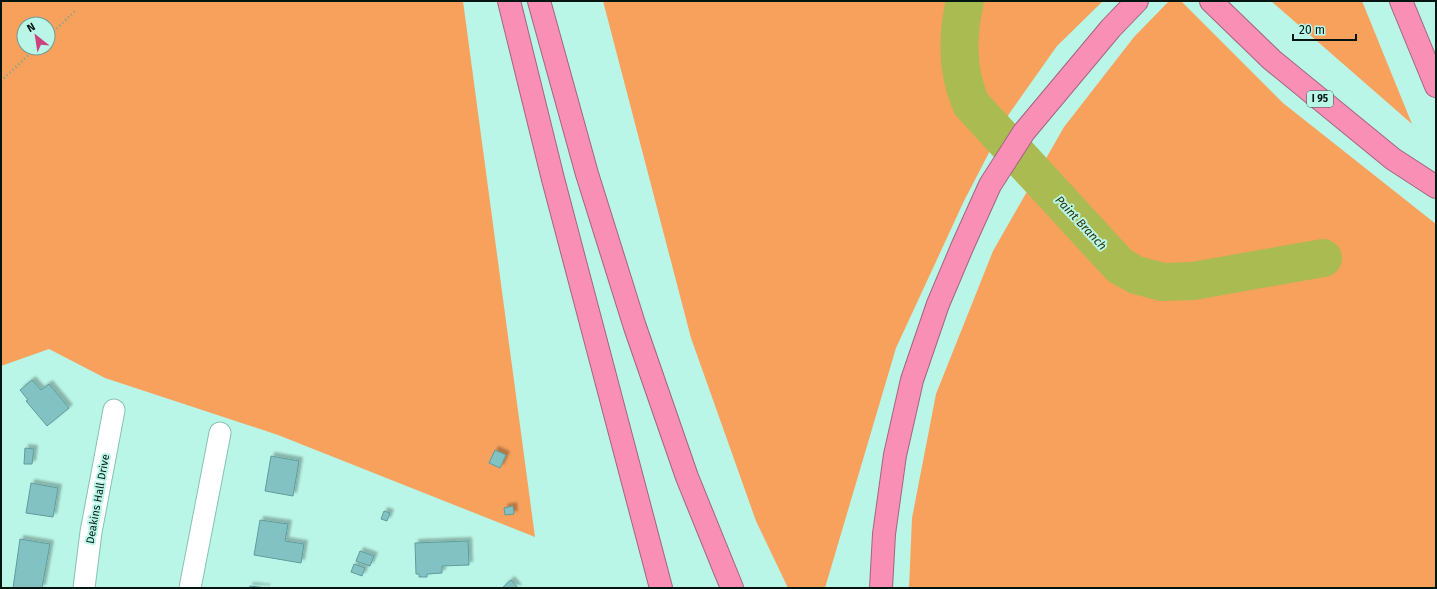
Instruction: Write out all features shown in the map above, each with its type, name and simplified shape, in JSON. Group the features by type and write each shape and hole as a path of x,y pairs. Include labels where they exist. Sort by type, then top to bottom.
{"highway":[{"path":"509,1 553,179 661,588"},
{"path":"539,1 587,174 635,328 687,476 732,588"},
{"path":"881,588 884,534 895,455 912,380 938,304 963,245 990,185 1024,132 1064,82 1111,28 1137,1"},
{"name":"I 95","path":"1211,1 1272,60 1392,159 1436,187"},
{"path":"1401,1 1436,86"}],"street":[{"name":"Deakins Hall Drive","path":"84,588 91,532 114,410"},
{"path":"190,588 220,433"}],"path":[{"path":"56,29 76,10"},
{"path":"1,81 28,56"}],"shaded area":[{"path":"1,1 463,1 535,537 278,435 105,378 49,349 1,366"},
{"path":"603,1 1103,1 1057,46 1009,114 964,201 896,348 825,588 788,588 756,521 691,338"},
{"path":"1169,1 1181,1 1283,103 1436,224 1436,588 909,588 912,518 936,394 993,251 1064,127 1134,37"},
{"path":"1271,1 1362,1 1412,124"}],"building":[{"path":"32,380 41,390 49,384 69,408 47,426 26,401 28,400 20,390"},
{"path":"25,448 34,449 32,464 24,464"},
{"path":"495,450 506,455 500,468 489,463"},
{"path":"271,456 299,461 293,496 265,491"},
{"path":"31,483 58,488 53,517 26,513"},
{"path":"513,506 514,514 505,515 504,508"},
{"path":"384,511 390,513 387,521 381,519"},
{"path":"260,520 288,524 285,541 304,544 301,563 254,555"},
{"path":"20,539 50,544 42,588 13,588"},
{"path":"468,541 469,565 442,566 442,573 427,574 427,577 419,577 419,574 416,574 415,543"},
{"path":"360,551 374,556 370,566 356,561"},
{"path":"354,564 365,568 362,576 351,572"},
{"path":"511,580 518,588 502,588"},
{"path":"250,586 267,588 249,588"}],"waterway":[{"name":"Paint Branch","path":"965,1 962,14 960,53 963,79 971,104 1120,266 1136,275 1163,282 1193,281 1323,258"}]}
